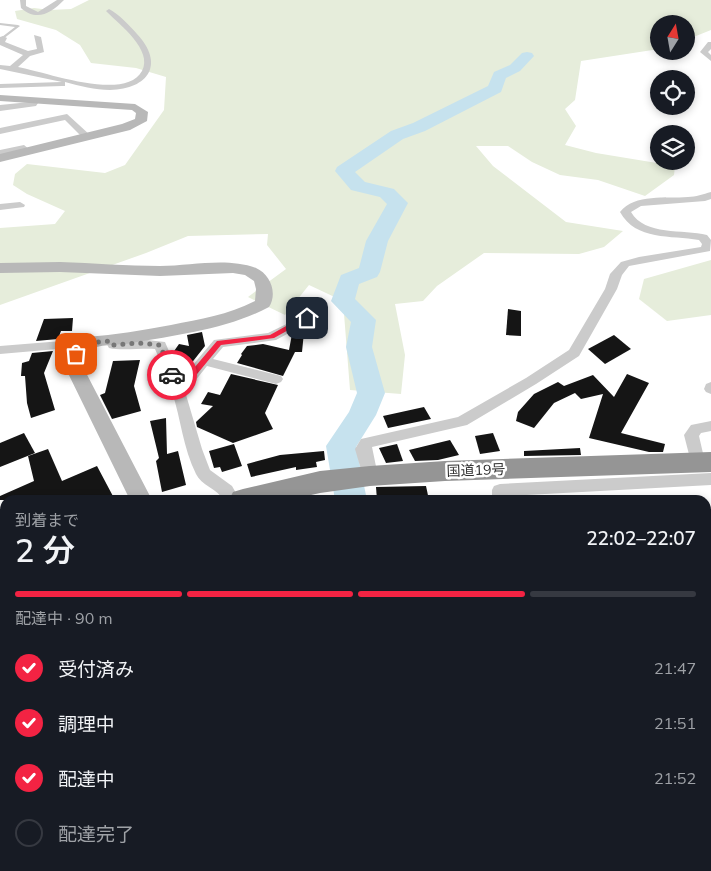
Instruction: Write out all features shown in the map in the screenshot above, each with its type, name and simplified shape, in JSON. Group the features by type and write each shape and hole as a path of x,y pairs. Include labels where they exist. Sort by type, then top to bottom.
{"highway":[{"name":"国道19号","path":"264,495 320,482 446,471 706,468"}],"street":[{"path":"23,0 23,7 27,12 38,15 50,10 61,0"},
{"path":"0,67 105,88 118,88 140,80 147,71 148,55 133,32 109,11"},
{"path":"3,38 0,43 27,54 41,50 37,37"},
{"path":"711,44 704,52 711,59"},
{"path":"12,68 24,59 27,54"},
{"path":"0,86 79,83"},
{"path":"0,98 134,107 142,112 141,121 0,158"},
{"path":"0,108 33,104 36,100"},
{"path":"0,131 67,117 87,136"},
{"path":"0,153 24,148 27,152"},
{"path":"365,477 363,449 366,443 462,421 574,353 611,289 616,274 625,264 639,260 696,252 706,248 708,244 703,237 637,227 627,219 625,212 627,208 635,204 650,202 692,201 711,194"},
{"path":"0,207 20,205"},
{"path":"0,268 41,267 160,271 250,270 260,277 265,285 263,303 241,314 221,320 112,341 0,350"},
{"path":"176,385 186,383 219,343 271,337 307,318"},
{"path":"112,341 114,345 138,343 160,345 176,385 194,449 204,473 226,490 229,495"},
{"path":"87,343 76,354 74,366 138,495"},
{"path":"205,361 276,379"},
{"path":"500,495 500,490 618,482 706,468 691,435 696,429 711,426"}],"lane":[{"path":"0,24 18,26 3,38"}],"green space":[{"path":"89,0 711,0 711,30 695,36 695,15 650,15 650,50 581,61 575,100 565,109 576,126 565,145 596,153 650,162 650,170 675,170 674,175 645,196 598,180 560,175 532,162 508,146 476,146 493,166 566,222 623,231 604,247 579,254 484,253 437,286 423,301 395,304 405,355 401,394 350,390 343,301 309,285 285,315 248,297 286,269 267,245 268,234 188,236 0,305 0,228 55,224 65,211 27,194 13,185 15,174 27,164 105,173 125,165 164,110 166,77 136,68 91,63 80,45 56,30 17,19 15,11 34,8 50,10 71,9"},
{"path":"711,260 711,315 667,321 639,299 644,279"}],"building":[{"path":"508,309 521,311 521,336 506,335"},
{"path":"73,318 72,331 61,331 58,339 36,341 44,319"},
{"path":"296,331 304,332 302,352 295,352 283,376 237,363 247,346 263,344 289,350 292,334"},
{"path":"202,332 205,346 190,365 179,363 180,361 175,359 172,354 179,344 189,346 187,335"},
{"path":"614,335 631,349 605,364 588,349"},
{"path":"53,351 44,373 55,410 31,418 27,403 25,376 21,376 22,363 29,361 32,353"},
{"path":"140,360 134,386 141,411 112,419 100,395 105,393 113,361"},
{"path":"231,374 278,385 265,413 273,429 233,443 197,427 196,422 213,406 201,404 208,392 220,395"},
{"path":"627,374 649,383 621,433 665,444 663,452 649,452 589,438 603,394 581,399 575,393 554,403 534,428 516,421 518,412 534,394 558,382 564,386 593,375 614,397"},
{"path":"424,407 431,419 388,428 383,416"},
{"path":"166,418 167,454 178,451 186,485 162,492 156,461 159,458 150,421"},
{"path":"24,433 35,453 0,467 0,443"},
{"path":"493,433 500,451 480,454 475,436"},
{"path":"450,440 459,455 438,460 415,461 409,450"},
{"path":"234,444 242,466 222,472 220,467 214,468 209,451"},
{"path":"397,444 403,461 386,463 379,448"},
{"path":"580,448 581,455 524,456 524,451"},
{"path":"48,449 62,481 97,466 112,495 2,495 34,481 28,456"},
{"path":"324,451 325,460 316,462 317,467 296,470 296,467 251,477 247,464 280,455"},
{"path":"426,486 428,495 377,495 376,487"}],"waterway":[{"path":"350,495 341,446 362,415 371,393 359,347 364,320 343,301 349,280 369,272 377,241 398,203 387,193 358,186 344,171 397,135 419,127 495,89 499,75 515,68 527,56"}],"way so far":[{"path":"76,354 87,343 112,341 114,345 138,343 160,345 172,375"}],"route":[{"path":"172,375 176,385 186,383 219,343 271,337 307,318"}]}
